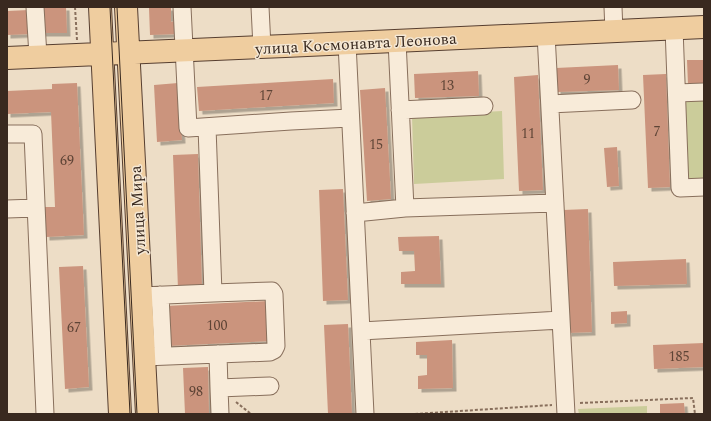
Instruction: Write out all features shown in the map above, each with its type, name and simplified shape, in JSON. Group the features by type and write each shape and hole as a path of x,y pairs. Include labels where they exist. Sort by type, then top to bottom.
{"main road":[{"name":"улица Мира","path":"100,7 120,414"},
{"name":"улица Мира","path":"126,7 128,52 150,295 154,356 147,414"},
{"name":"улица Космонавта Леонова","path":"7,58 704,27"}],"lane":[{"path":"35,7 38,56"},
{"path":"182,7 188,128 350,118"},
{"path":"260,7 262,47"},
{"path":"613,7 614,31"},
{"path":"674,28 680,188 704,187"},
{"path":"546,34 566,409"},
{"path":"397,41 405,208"},
{"path":"347,44 365,414"},
{"path":"677,93 704,92"},
{"path":"550,104 632,100"},
{"path":"400,110 484,106"},
{"path":"207,127 213,293"},
{"path":"7,134 33,134 45,414"},
{"path":"355,213 405,208 555,203"},
{"path":"7,209 36,208"},
{"path":"150,295 269,291 272,291 274,294 276,346 274,350 270,352 154,356"},
{"path":"361,331 561,320"},
{"path":"218,354 220,414"},
{"path":"219,388 270,386"}],"path":[{"path":"75,7 77,42"},
{"path":"415,414 566,409 693,398 695,414"}],"green space":[{"path":"704,99 704,179 685,180 681,100"},
{"path":"502,111 504,179 414,184 412,116"},
{"path":"647,406 647,414 579,414 578,409"}],"building":[{"path":"41,7 66,7 67,33 42,33"},
{"path":"171,7 171,22 176,21 177,34 150,35 149,8"},
{"path":"29,10 30,34 7,35 7,11"},
{"path":"687,60 704,60 704,84 688,85"},
{"path":"618,65 619,90 557,92 556,68"},
{"path":"478,71 479,96 415,98 414,74"},
{"path":"666,74 670,187 648,188 643,75"},
{"path":"538,75 543,190 519,191 514,77"},
{"path":"333,79 334,103 199,111 197,87"},
{"path":"77,83 84,235 46,237 44,207 55,207 51,112 7,114 7,91 52,89 52,84"},
{"path":"178,83 182,140 157,142 154,85"},
{"path":"385,88 391,199 367,201 360,90"},
{"path":"617,147 619,186 607,187 604,148"},
{"path":"198,154 202,288 178,289 173,155"},
{"path":"343,189 348,300 323,301 319,190"},
{"path":"588,209 592,332 568,333 563,210"},
{"path":"439,236 441,284 401,284 401,272 415,271 414,251 399,251 398,237"},
{"path":"686,259 687,284 614,286 613,262"},
{"path":"83,266 89,387 65,389 59,267"},
{"path":"268,301 270,341 166,346 165,306"},
{"path":"627,311 627,323 611,324 611,312"},
{"path":"348,324 352,414 328,414 324,325"},
{"path":"452,340 453,388 418,389 418,376 427,375 427,355 416,355 416,342"},
{"path":"704,343 704,367 654,369 653,345"},
{"path":"208,367 209,414 185,414 183,368"},
{"path":"684,403 685,414 660,414 660,404"}],"tram line":[{"path":"110,7 130,414"},
{"path":"117,7 137,414"}]}
